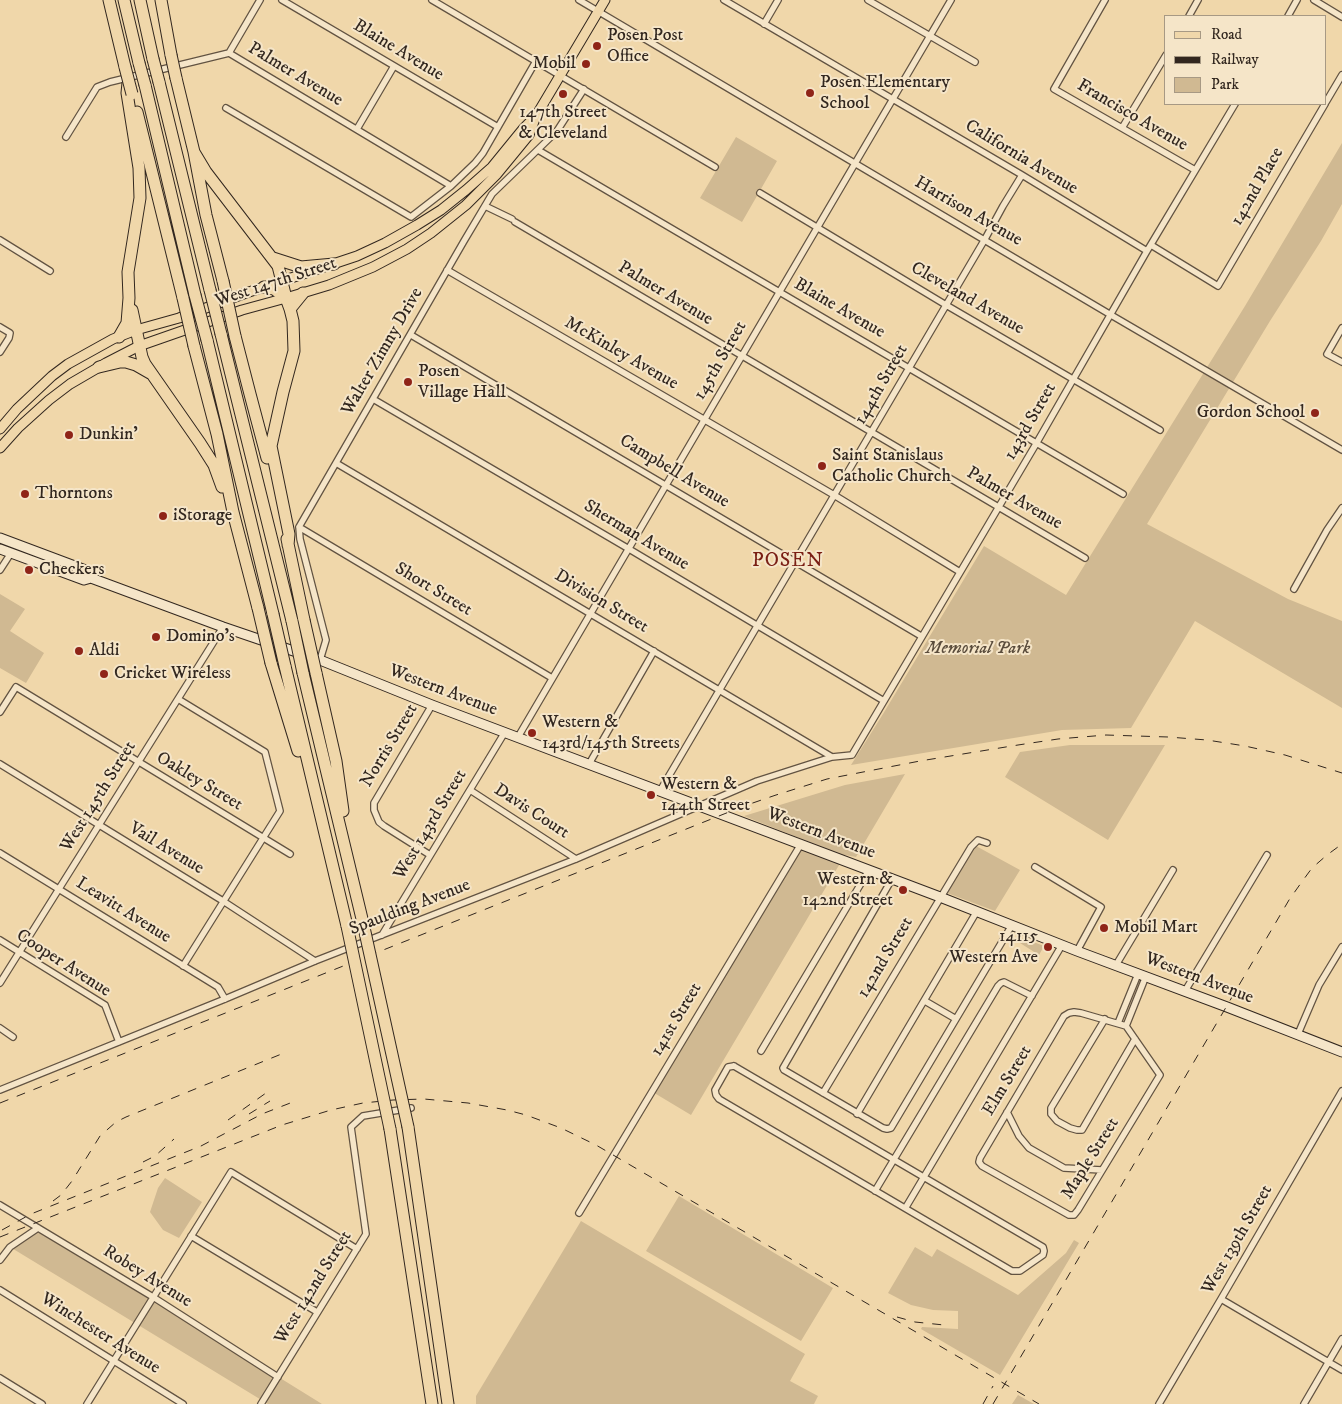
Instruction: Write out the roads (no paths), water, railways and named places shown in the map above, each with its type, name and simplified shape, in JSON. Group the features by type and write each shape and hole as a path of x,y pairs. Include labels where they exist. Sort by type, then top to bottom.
{"highway":[{"path":"109,0 128,80 141,182 128,272 129,298 127,323 119,337"},
{"path":"124,0 140,63 189,297 194,346 234,512 271,663 303,766 316,794"},
{"path":"140,0 292,621 408,1127 448,1404"},
{"path":"161,0 206,215 288,545 336,761 343,815 341,832"},
{"path":"129,93 189,297 207,340 347,926 390,1129 432,1404"},
{"path":"194,152 212,180 278,266 293,321 294,351 271,446 289,534 288,545"},
{"path":"273,258 301,267 334,264"},
{"path":"264,287 274,289 288,304"},
{"path":"288,304 303,293"},
{"path":"129,298 142,357 208,455 220,479 225,498 234,512"},
{"path":"99,367 126,362 136,365 153,375"}],"main road":[{"name":"West 147th Street","path":"0,429 17,409 52,376 89,351 136,330 180,318 334,264 385,243 441,210 492,167 536,116 605,0"},
{"name":"West 147th Street","path":"303,293 329,285 373,267 407,249 431,233 466,205 497,174 530,135 536,116"},
{"name":"West 147th Street","path":"0,448 18,428 70,384 139,346 242,310 288,304"},
{"name":"Western Avenue","path":"0,538 88,571 91,578"},
{"name":"Western Avenue","path":"0,549 84,580 91,578 223,627 320,660 432,705 977,911 1342,1052"}],"street":[{"path":"228,53 260,0"},
{"name":"Blaine Avenue","path":"282,0 498,128"},
{"path":"432,0 715,167"},
{"name":"Harrison Avenue","path":"579,0 1342,450"},
{"name":"California Avenue","path":"724,0 1022,175 1218,286"},
{"path":"764,24 778,0"},
{"path":"868,0 975,62"},
{"name":"145th Street","path":"518,737 950,0"},
{"name":"Francisco Avenue","path":"1106,0 1054,89 1196,170"},
{"path":"1190,15 1198,0"},
{"path":"1289,15 1297,0"},
{"path":"1314,0 1342,17"},
{"name":"Palmer Avenue","path":"66,137 97,88 110,82 228,53 451,186"},
{"path":"1122,128 1164,58"},
{"path":"226,108 411,217 451,186 475,163 498,128 536,61"},
{"path":"357,129 394,66"},
{"name":"142nd Place","path":"1327,100 1342,74"},
{"name":"Walter Zimny Drive","path":"299,527 492,194 557,131 584,89"},
{"name":"143rd Street","path":"832,758 852,755 1234,105"},
{"name":"142nd Place","path":"1218,286 1324,105"},
{"name":"Blaine Avenue","path":"538,150 1123,494"},
{"name":"144th Street","path":"660,791 1022,175"},
{"name":"Cleveland Avenue","path":"760,193 1160,430"},
{"name":"Palmer Avenue","path":"486,206 1085,558"},
{"path":"0,240 50,271"},
{"name":"McKinley Avenue","path":"448,270 960,572"},
{"path":"0,327 10,333 0,352"},
{"path":"1342,328 1327,354 1342,362"},
{"name":"Campbell Avenue","path":"411,335 922,636"},
{"name":"Sherman Avenue","path":"373,399 884,701"},
{"name":"Division Street","path":"336,463 832,758"},
{"path":"1294,589 1327,530 1342,508"},
{"path":"299,527 300,539 326,640 320,660"},
{"name":"Short Street","path":"299,527 552,678"},
{"path":"0,570 11,553"},
{"name":"West 145th Street","path":"0,983 223,627"},
{"path":"589,764 654,651"},
{"name":"Oakley Street","path":"0,712 16,687 290,854"},
{"path":"178,699 265,752 280,812 183,966"},
{"name":"Norris Street","path":"430,855 379,822 374,810 374,803 432,705"},
{"name":"West 143rd Street","path":"382,935 505,732"},
{"name":"Spaulding Avenue","path":"0,1090 315,961 576,859 757,780 832,758"},
{"name":"Vail Avenue","path":"0,764 223,901 315,961"},
{"name":"Davis Court","path":"470,790 576,859"},
{"name":"142nd Street","path":"822,1093 972,847 978,840 987,844"},
{"name":"141st Street","path":"579,1212 801,844"},
{"name":"Leavitt Avenue","path":"0,853 218,988 226,999"},
{"path":"1184,991 1267,855"},
{"path":"1035,867 1101,907 1077,951"},
{"path":"761,1051 869,870"},
{"path":"1116,966 1173,870"},
{"path":"892,879 783,1065 784,1070 883,1128 891,1128 1012,925"},
{"path":"857,1114 977,911"},
{"name":"Cooper Avenue","path":"0,940 105,1005 119,1042"},
{"path":"906,1208 1062,945"},
{"path":"1298,1034 1319,985 1342,947"},
{"path":"1118,1023 1142,975"},
{"path":"1126,1026 1142,975"},
{"path":"875,1191 1000,983 1004,982 1032,996"},
{"path":"925,1001 956,1019"},
{"name":"Elm Street","path":"979,1162 1064,1016 1074,1012 1105,1020"},
{"path":"1105,1020 1118,1023 1126,1026 1135,1039 1082,1130 1070,1128 1057,1121 1051,1114 1051,1108 1105,1020"},
{"path":"0,1028 14,1037"},
{"name":"Maple Street","path":"979,1162 982,1166 1069,1215 1074,1215 1160,1075 1135,1039"},
{"path":"734,1066 923,1178 1043,1247 1042,1255 1020,1271 1012,1271 719,1099 715,1090 728,1067 734,1066"},
{"name":"West 139th Street","path":"1159,1404 1342,1091"},
{"name":"West 142nd Street","path":"261,1404 366,1234 351,1126 363,1116 411,1108"},
{"path":"1007,1112 1019,1136 1028,1148 1064,1168 1102,1170"},
{"path":"87,1404 231,1172 357,1249"},
{"name":"Robey Avenue","path":"0,1205 278,1377"},
{"path":"0,1260 10,1247 38,1228"},
{"path":"191,1236 317,1312"},
{"name":"Winchester Avenue","path":"0,1290 183,1404"},
{"path":"1221,1299 1342,1370"},
{"path":"1304,1404 1342,1339"},
{"path":"0,1378 42,1404"}],"railway":[{"path":"0,1103 744,806 827,779 1018,745 1106,735 1207,740 1245,746 1285,755 1342,773"},
{"path":"993,1404 1289,900 1312,868 1342,844"},
{"path":"53,1201 61,1195 72,1181 100,1136 116,1122 284,1053"},
{"path":"228,1120 266,1093"},
{"path":"0,1237 282,1125 331,1110 363,1103 393,1100 424,1099 468,1103 526,1115 561,1128 596,1145 1039,1404"},
{"path":"2,1230 31,1214 201,1146 262,1114 298,1100"},
{"path":"249,1114 270,1101"},
{"path":"143,1162 155,1156 174,1139"},
{"path":"897,1317 915,1322 944,1325"},
{"path":"983,1404 993,1386"}],"place":[{"name":"Posen Post Office","path":"597,46"},
{"name":"Mobil","path":"586,64"},
{"name":"Posen Elementary School","path":"810,93"},
{"name":"147th Street & Cleveland","path":"563,94"},
{"name":"Posen Village Hall","path":"408,382"},
{"name":"Gordon School","path":"1315,413"},
{"name":"Dunkin'","path":"69,435"},
{"name":"Saint Stanislaus Catholic Church","path":"822,466"},
{"name":"Thorntons","path":"25,494"},
{"name":"iStorage","path":"163,516"},
{"name":"Checkers","path":"29,570"},
{"name":"Domino's","path":"156,637"},
{"name":"Aldi","path":"79,651"},
{"name":"Cricket Wireless","path":"104,674"},
{"name":"Western & 143rd/145th Streets","path":"532,733"},
{"name":"Western & 144th Street","path":"651,795"},
{"name":"Western & 142nd Street","path":"903,890"},
{"name":"Mobil Mart","path":"1104,928"},
{"name":"14115 Western Ave","path":"1048,947"}],"district":[{"name":"POSEN","path":"788,562"}],"park label":[{"name":"Memorial Park","path":"978,649"}]}
